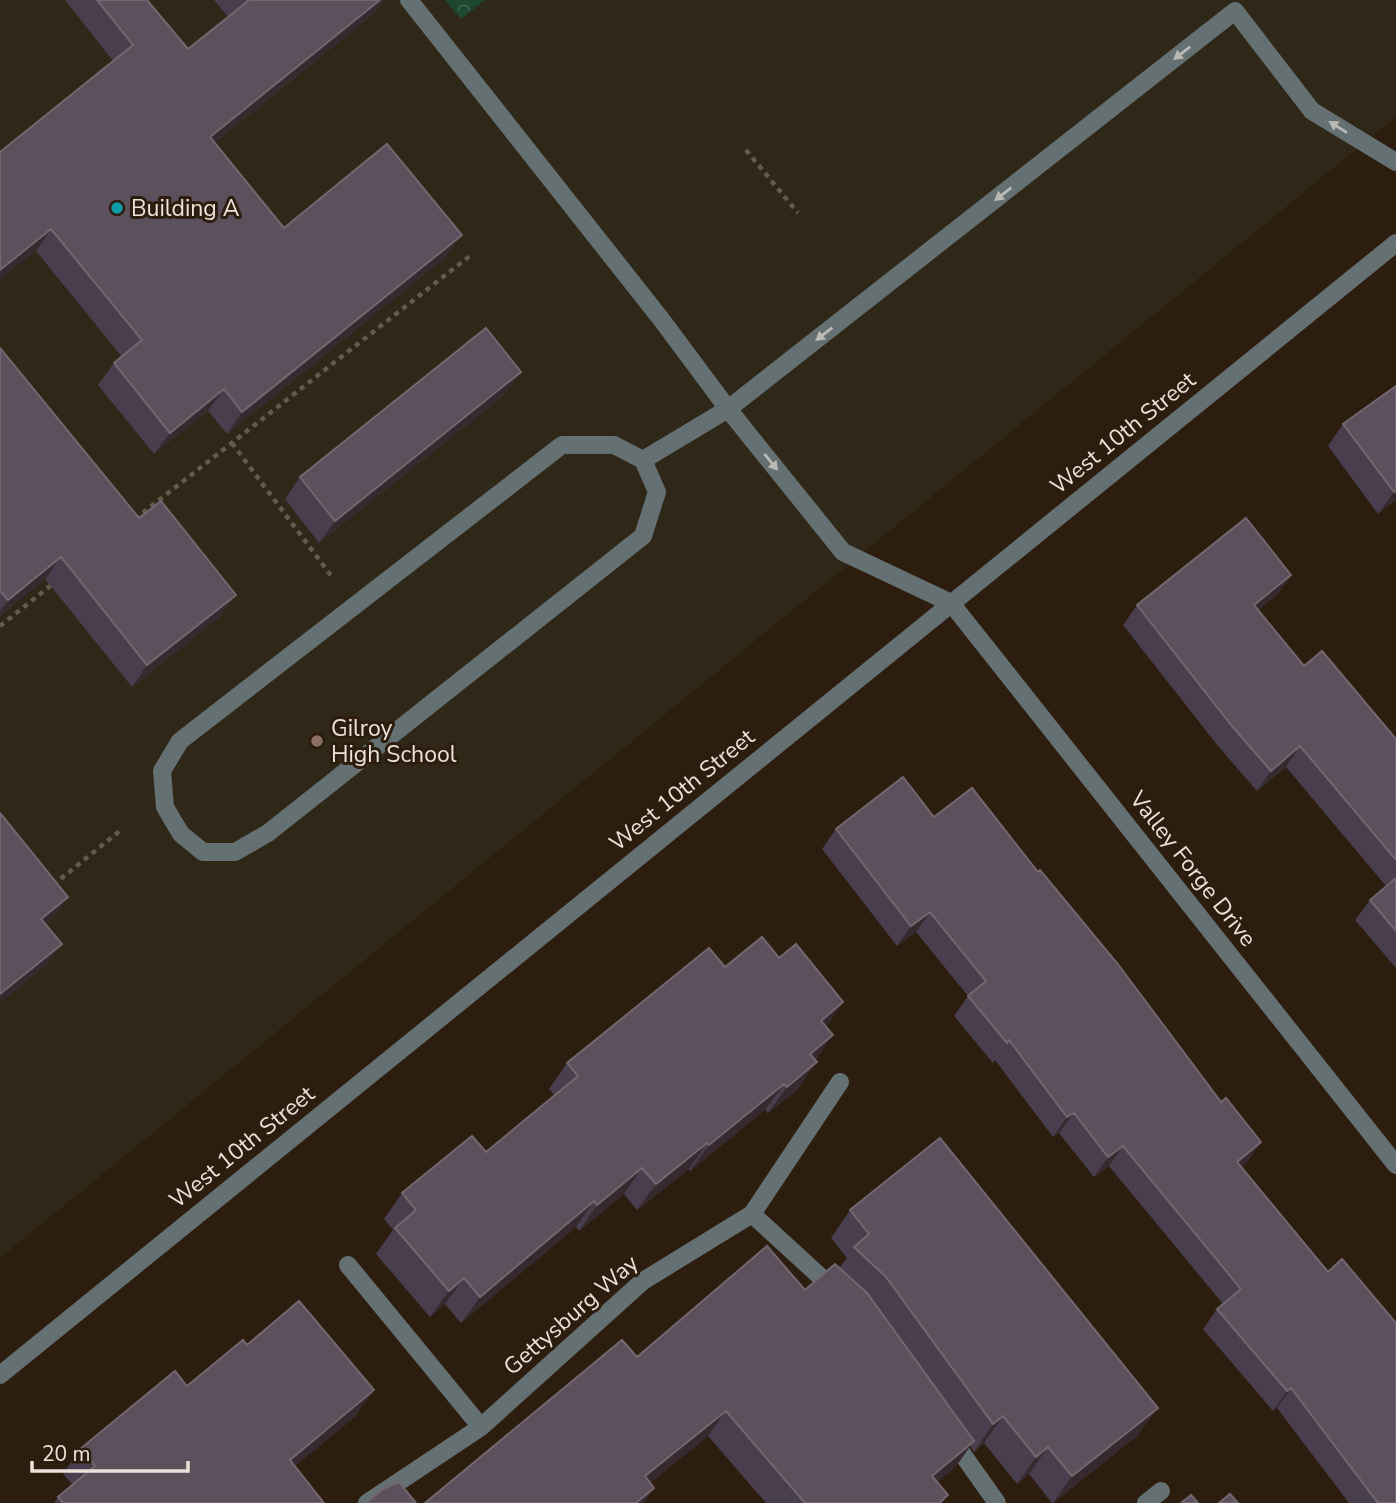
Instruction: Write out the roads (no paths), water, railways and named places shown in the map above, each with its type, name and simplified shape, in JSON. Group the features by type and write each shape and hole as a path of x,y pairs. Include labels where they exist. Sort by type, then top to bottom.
{"street":[{"path":"409,0 843,552 951,603"},
{"path":"643,460 728,409 1235,11 1312,111 1396,162"},
{"name":"West 10th Street","path":"0,1375 1396,243"},
{"path":"562,445 614,445 643,460 657,492 643,536 268,833 235,852 203,852 181,834 165,807 162,771 180,741 562,445"},
{"name":"Valley Forge Drive","path":"951,603 1396,1165"},
{"name":"Gettysburg Way","path":"367,1503 481,1427 643,1281 752,1214 840,1082"},
{"path":"752,1214 849,1302"},
{"path":"348,1265 481,1427"},
{"path":"942,1427 997,1503"},
{"path":"1146,1503 1161,1491"}],"place":[{"name":"Building A","path":"117,208"},
{"name":"Gilroy High School","path":"317,741"}]}
